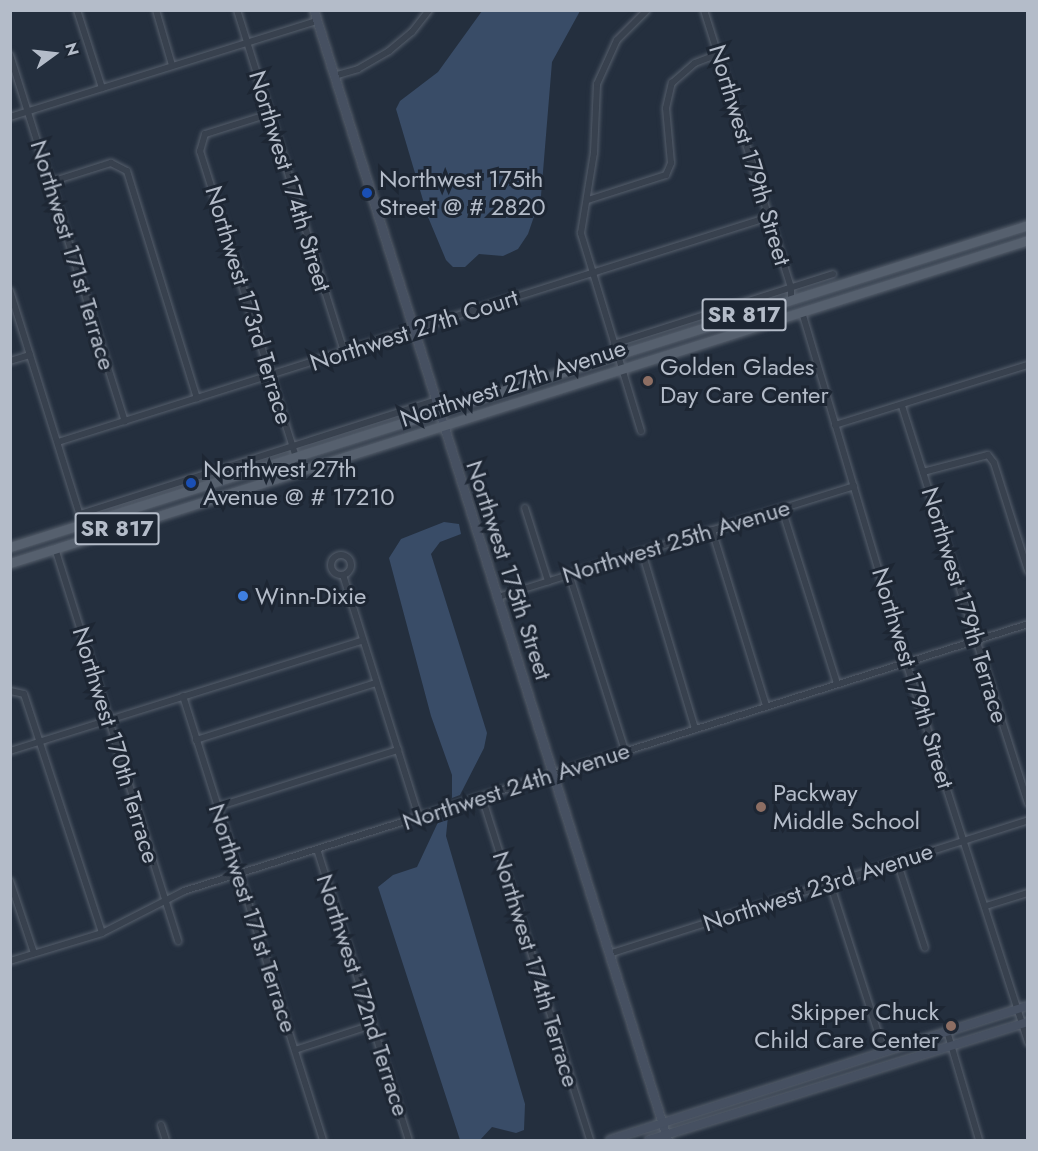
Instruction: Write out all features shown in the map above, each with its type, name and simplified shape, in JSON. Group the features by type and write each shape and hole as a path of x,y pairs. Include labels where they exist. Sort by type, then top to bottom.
{"main road":[{"name":"Northwest 27th Avenue","path":"11,547 1028,225"},
{"name":"Northwest 27th Avenue","path":"10,563 1028,240"},
{"path":"943,252 947,266"},
{"path":"802,312 804,304 819,292"},
{"path":"777,320 790,308 792,301"},
{"path":"174,496 178,510"},
{"path":"55,549 79,526"}],"street":[{"path":"77,10 102,88"},
{"path":"156,10 172,65"},
{"name":"Northwest 174th Street","path":"237,10 344,352"},
{"name":"Northwest 175th Street","path":"314,10 438,412 668,1138"},
{"path":"334,76 376,60 419,24 429,10"},
{"path":"641,430 591,273 581,233 588,200 597,84 617,40 647,10"},
{"name":"Northwest 179th Street","path":"704,10 791,287 792,301"},
{"path":"10,117 317,21"},
{"path":"588,200 666,175 671,163 666,108 672,83 695,63 718,54"},
{"name":"Northwest 171st Terrace","path":"10,55 125,421"},
{"name":"Northwest 173rd Terrace","path":"269,114 212,130 200,140 200,151 300,471"},
{"path":"51,182 111,163 121,164 127,171 197,398"},
{"name":"Northwest 27th Court","path":"58,442 769,217"},
{"path":"614,344 833,274"},
{"path":"10,291 80,514 79,526"},
{"name":"Northwest 179th Street","path":"802,312 906,662 986,906 1017,1010 1025,1023 1028,1043"},
{"path":"10,361 30,355"},
{"path":"835,425 1028,365"},
{"path":"80,514 435,401"},
{"name":"Northwest 179th Terrace","path":"902,406 1028,804"},
{"path":"923,472 988,455 994,463 1028,571"},
{"name":"Northwest 25th Avenue","path":"498,597 854,486"},
{"path":"525,508 548,581"},
{"path":"782,509 837,683"},
{"path":"712,530 766,706"},
{"name":"Northwest 170th Terrace","path":"55,549 178,940"},
{"path":"642,552 695,729"},
{"path":"569,574 625,751"},
{"path":"343,575 419,817"},
{"name":"Northwest 24th Avenue","path":"10,961 102,933 165,903 184,891 1028,624"},
{"path":"10,751 362,641"},
{"path":"196,740 376,683"},
{"path":"10,691 24,694 102,933"},
{"name":"Northwest 171st Terrace","path":"183,696 323,1140"},
{"path":"217,807 398,750"},
{"name":"Northwest 174th Terrace","path":"482,797 590,1140"},
{"name":"Northwest 23rd Avenue","path":"609,954 1028,820"},
{"name":"Northwest 172nd Terrace","path":"317,849 409,1140"},
{"path":"897,861 925,948"},
{"path":"830,883 884,1051"},
{"path":"11,885 34,953"},
{"path":"986,906 1028,893"},
{"path":"609,1140 1028,1006"},
{"path":"649,1140 668,1138 1025,1023"},
{"path":"295,1050 372,1025"},
{"path":"947,1031 979,1140"},
{"path":"161,1125 166,1140"}],"water":[{"path":"482,11 580,11 552,62 541,196 528,234 518,249 503,256 479,254 465,267 453,267 446,260 428,217 396,109 400,101 438,72"},
{"path":"444,522 459,524 461,534 440,542 431,554 487,733 484,748 460,795 452,798 452,775 431,716 389,558 401,539"},
{"path":"448,816 446,836 525,1104 524,1130 516,1133 492,1127 480,1140 460,1140 378,887 393,875 417,867 440,818"}],"place":[{"name":"Northwest 175th Street @ # 2820","path":"367,193"},
{"name":"Golden Glades Day Care Center","path":"648,381"},
{"name":"Northwest 27th Avenue @ # 17210","path":"191,483"},
{"name":"Winn-Dixie","path":"243,596"},
{"name":"Packway Middle School","path":"761,807"},
{"name":"Skipper Chuck Child Care Center","path":"951,1026"}]}
